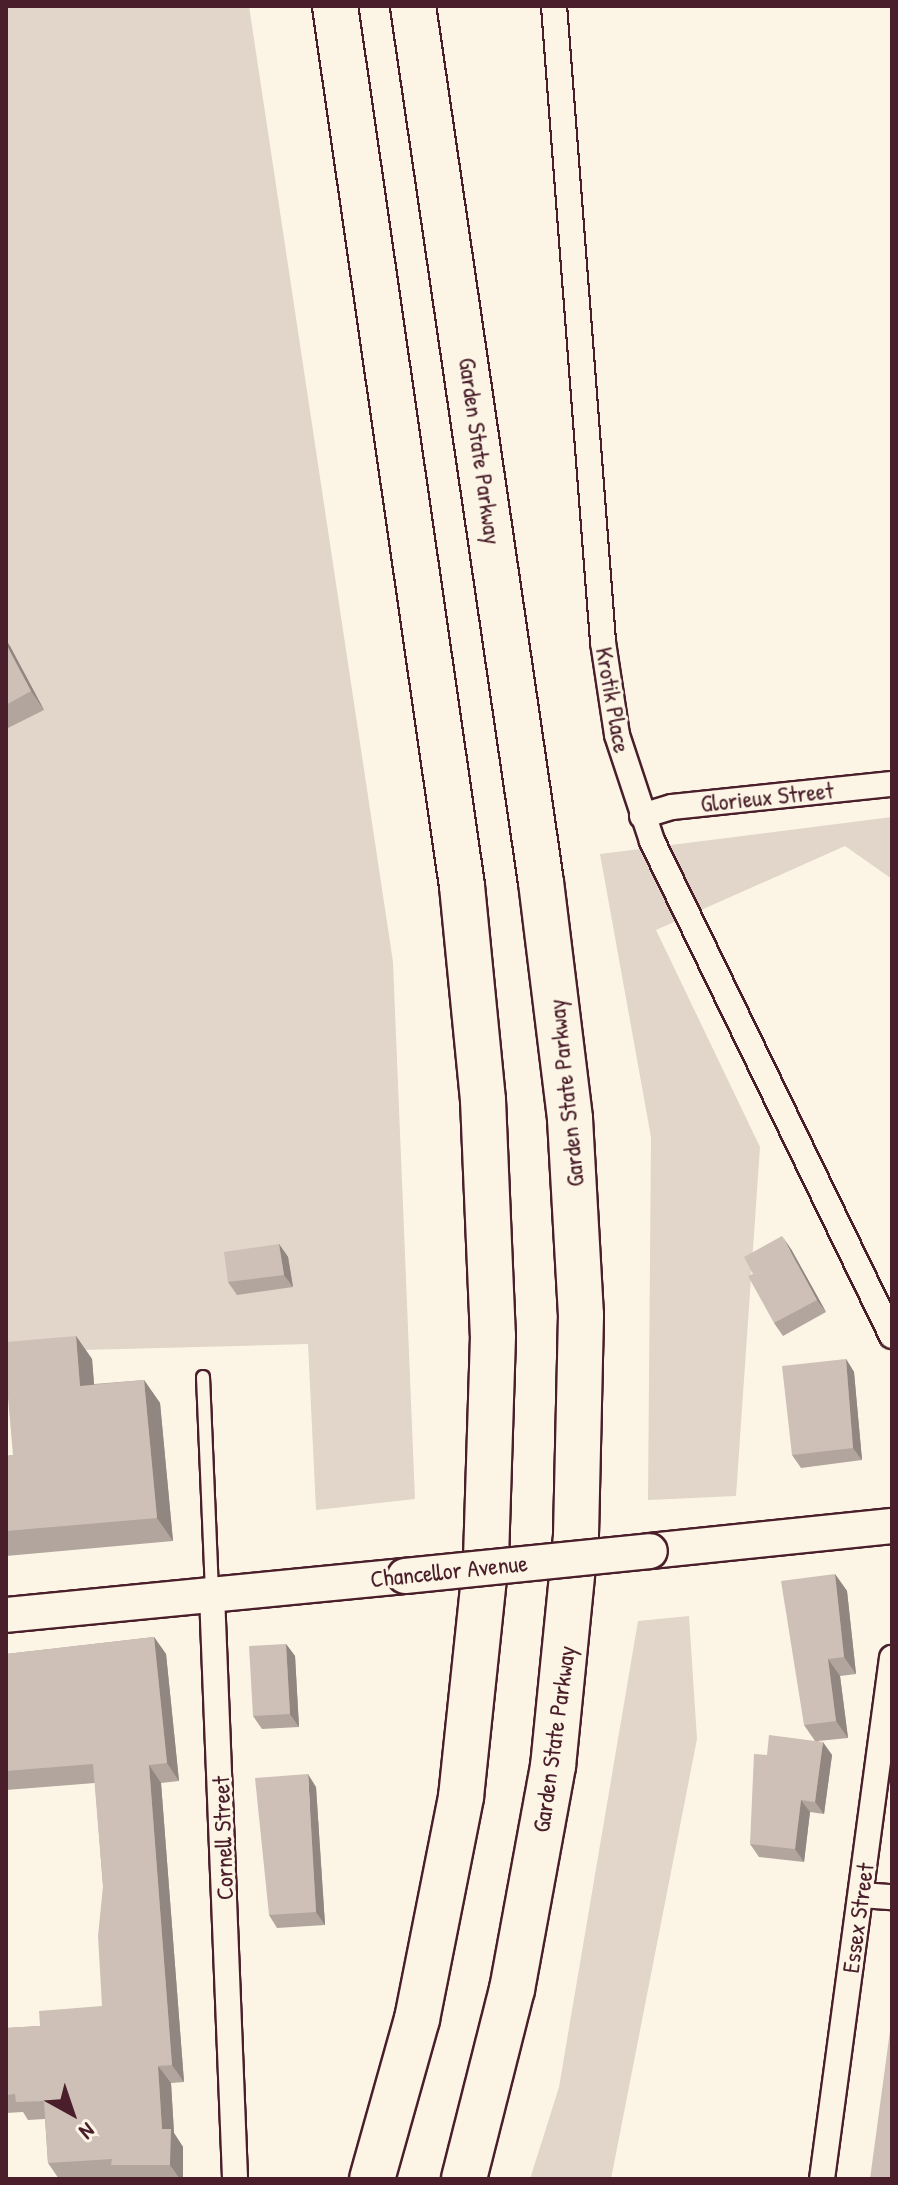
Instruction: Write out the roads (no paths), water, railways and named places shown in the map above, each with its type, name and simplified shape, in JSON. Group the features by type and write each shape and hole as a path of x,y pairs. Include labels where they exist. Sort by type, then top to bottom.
{"highway":[{"path":"335,6 462,886 483,1100 493,1321 486,1559 461,1797 417,2019 372,2179"},
{"name":"Garden State Parkway","path":"413,6 543,897 570,1119 581,1315 576,1536 553,1766 512,1989 464,2179"}],"main road":[{"name":"Chancellor Avenue","path":"6,1615 892,1526"}],"street":[{"name":"Krotik Place","path":"554,6 603,642 617,735 642,816 892,1336"},
{"name":"Glorieux Street","path":"642,816 672,807 892,784"},
{"name":"Cornell Street","path":"212,1595 235,2179"},
{"name":"Essex Street","path":"822,2179 892,1658"},
{"path":"861,1895 892,1897"}],"lane":[{"path":"203,1377 212,1595"}]}
